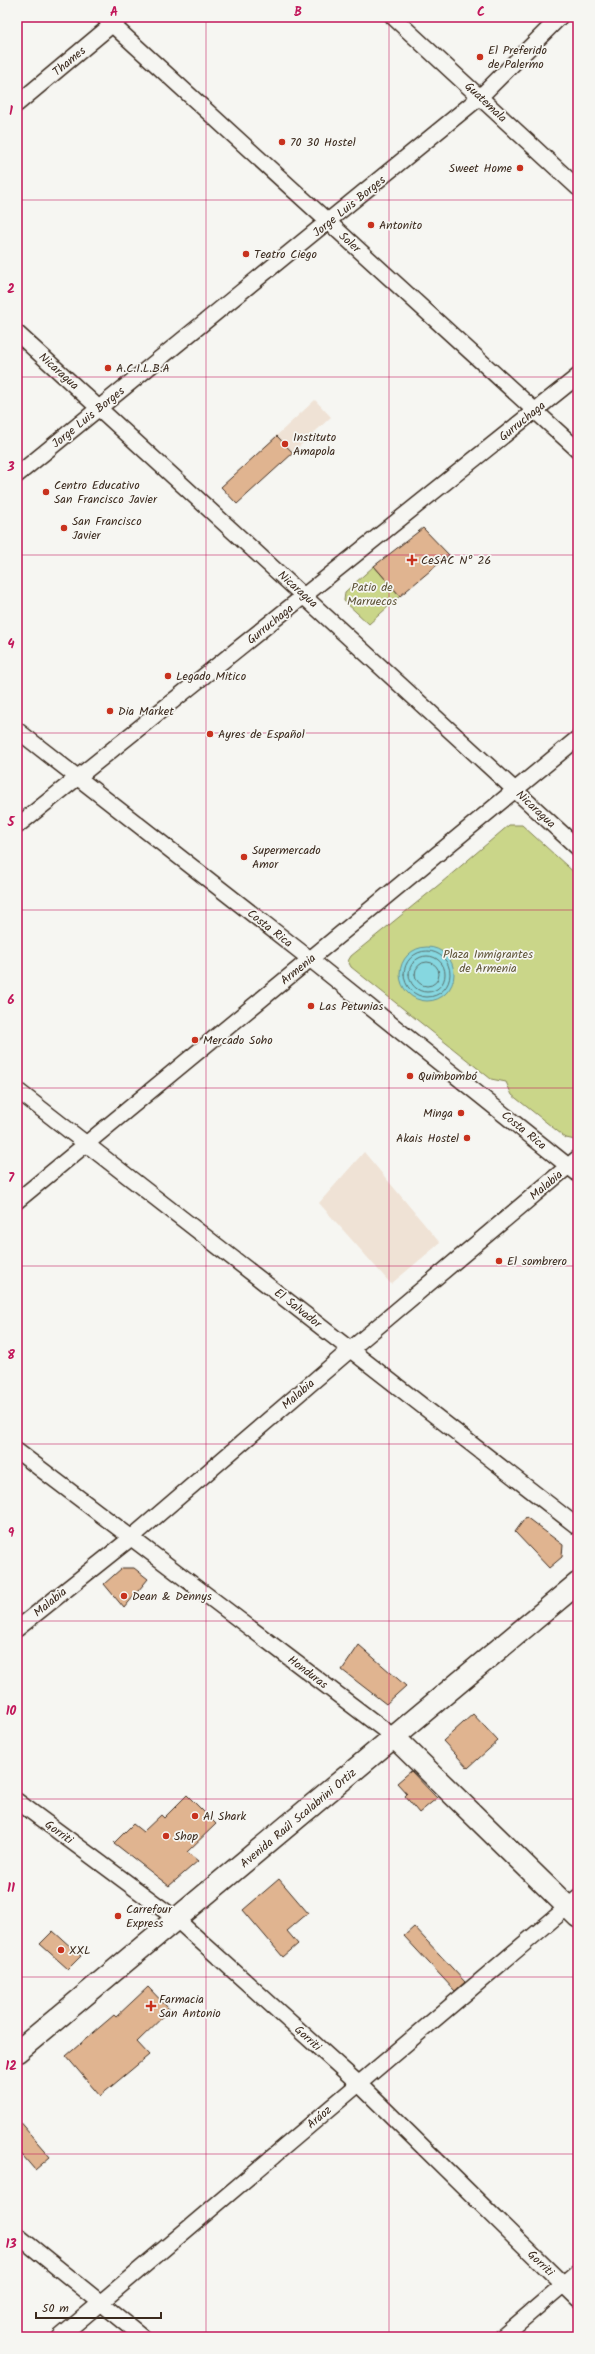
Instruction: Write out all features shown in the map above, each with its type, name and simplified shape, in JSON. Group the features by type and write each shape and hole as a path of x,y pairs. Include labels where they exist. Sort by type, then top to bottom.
{"main road":[{"name":"Avenida Raúl Scalabrini Ortiz","path":"17,2052 395,1738 578,1583"},
{"name":"Honduras","path":"395,1738 574,1907"}],"street":[{"name":"Guatemala","path":"392,17 578,188"},
{"name":"Jorge Luis Borges","path":"17,475 329,222 480,97 560,17"},
{"name":"Thames","path":"17,104 112,19"},
{"name":"Soler","path":"112,19 329,222 578,450"},
{"name":"Nicaragua","path":"17,333 305,595 578,848"},
{"name":"Gurruchaga","path":"17,826 578,376"},
{"name":"Costa Rica","path":"17,730 575,1166"},
{"name":"Armenia","path":"17,1201 578,738"},
{"name":"El Salvador","path":"17,1090 578,1527"},
{"name":"Malabia","path":"17,1629 131,1538 351,1349 575,1166"},
{"name":"Honduras","path":"17,1451 395,1738"},
{"name":"Gorriti","path":"17,1801 176,1919 359,2084 578,2299"},
{"name":"Aráoz","path":"60,2337 359,2084 574,1907"},
{"path":"17,2235 143,2337"},
{"path":"502,2337 578,2272"}],"shaded area":[{"name":"Instituto Amapola","path":"315,400 331,417 237,504 221,487"},
{"path":"364,1152 440,1243 391,1284 319,1203"}],"green space":[{"name":"Patio de Marruecos","path":"374,566 400,596 369,624 344,601 345,592"},
{"name":"Plaza Inmigrantes de Armenia","path":"509,825 522,825 578,876 578,1138 575,1140 566,1138 512,1095 506,1082 491,1079 351,967 348,961 351,956 441,883"}],"water":[{"path":"427,947 437,949 446,955 452,964 454,974 452,984 446,993 437,999 427,1001 417,999 408,993 402,984 400,974 402,964 408,955 417,949"}],"building":[{"path":"277,436 293,453 237,504 221,487"},
{"name":"CeSAC Nº 26","path":"423,528 449,555 400,596 374,566"},
{"path":"526,1517 563,1545 562,1557 549,1568 515,1532"},
{"name":"Dean & Dennys","path":"122,1568 134,1568 148,1579 124,1608 104,1584"},
{"path":"359,1645 406,1686 386,1704 342,1670"},
{"path":"473,1714 498,1741 468,1768 443,1741"},
{"path":"411,1771 437,1798 419,1813 405,1796 407,1794 397,1783"},
{"path":"187,1795 216,1824 187,1852 198,1861 169,1886 114,1843 133,1824 143,1832 161,1815 164,1818"},
{"path":"279,1879 308,1913 287,1931 298,1944 283,1957 243,1910"},
{"path":"414,1927 465,1982 455,1991 404,1936"},
{"name":"XXL","path":"53,1931 81,1956 68,1969 40,1944"},
{"path":"148,1987 170,2010 137,2042 149,2055 100,2096 66,2056 114,2015 116,2017"},
{"path":"17,2119 50,2157 35,2170 17,2149"}],"place":[{"name":"El Preferido de Palermo","path":"480,57"},
{"name":"70 30 Hostel","path":"282,142"},
{"name":"Sweet Home","path":"520,168"},
{"name":"Antonito","path":"371,225"},
{"name":"Teatro Ciego","path":"246,254"},
{"name":"A.C.I.L.B.A","path":"108,368"},
{"name":"Instituto Amapola","path":"285,444"},
{"name":"Centro Educativo San Francisco Javier","path":"46,492"},
{"name":"San Francisco Javier","path":"64,528"},
{"name":"CeSAC Nº 26","path":"412,560"},
{"name":"Legado Mitico","path":"168,676"},
{"name":"Dia Market","path":"110,711"},
{"name":"Ayres de Español","path":"210,734"},
{"name":"Supermercado Amor","path":"244,857"},
{"name":"Las Petunias","path":"311,1006"},
{"name":"Mercado Soho","path":"195,1040"},
{"name":"Quimbombó","path":"410,1076"},
{"name":"Minga","path":"461,1113"},
{"name":"Akais Hostel","path":"467,1138"},
{"name":"El sombrero","path":"499,1261"},
{"name":"Dean & Dennys","path":"124,1596"},
{"name":"Al Shark","path":"195,1816"},
{"name":"Shop","path":"166,1836"},
{"name":"Carrefour Express","path":"118,1916"},
{"name":"XXL","path":"61,1950"},
{"name":"Farmacia San Antonio","path":"151,2006"}]}
